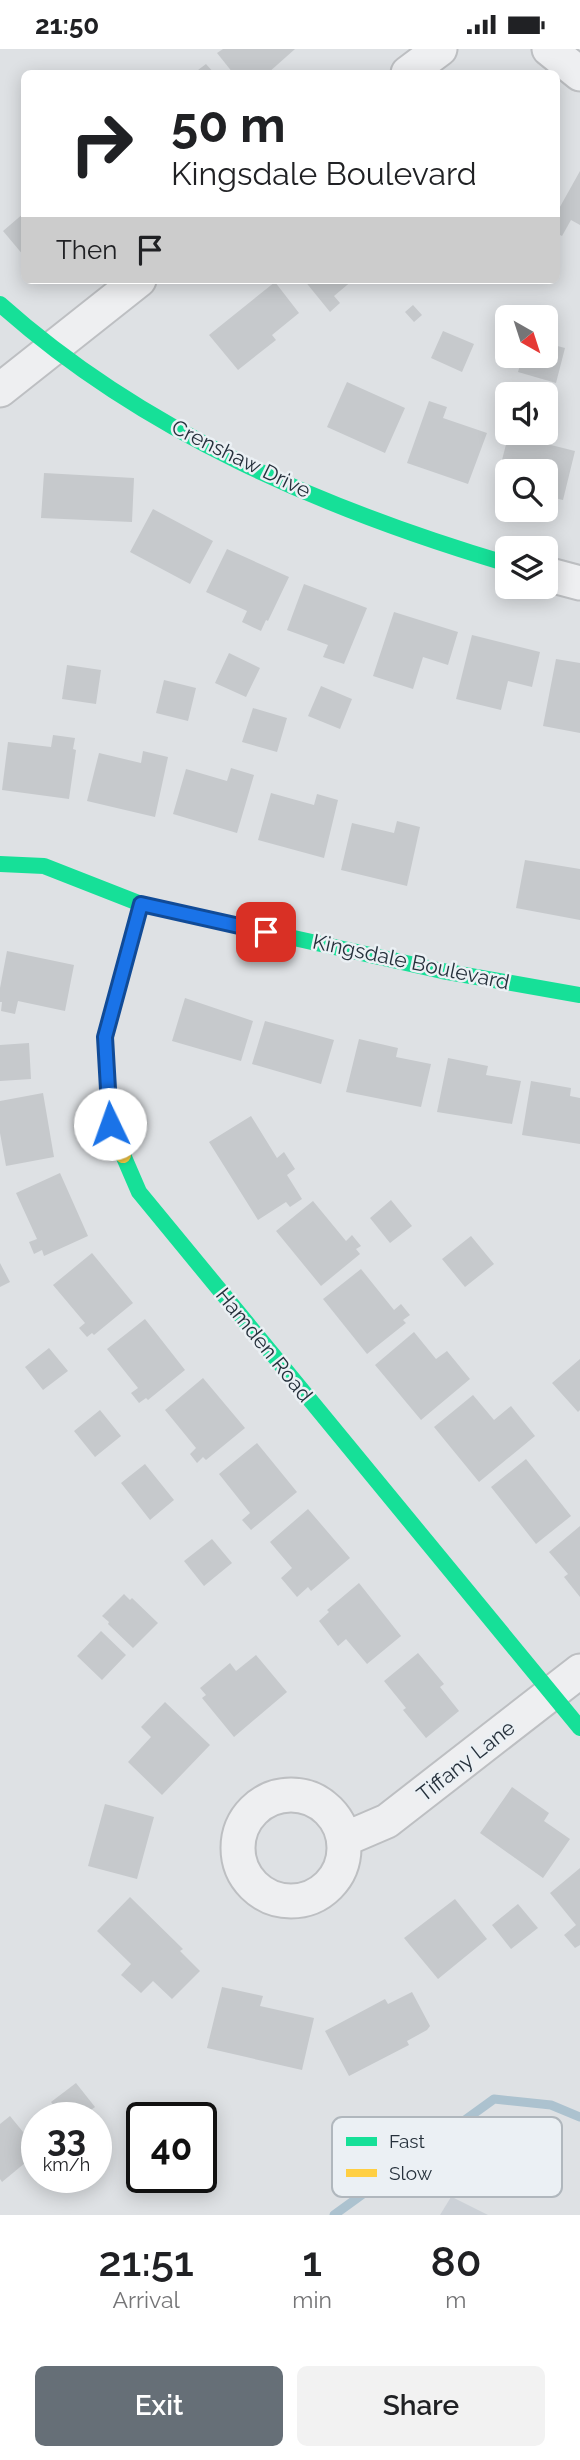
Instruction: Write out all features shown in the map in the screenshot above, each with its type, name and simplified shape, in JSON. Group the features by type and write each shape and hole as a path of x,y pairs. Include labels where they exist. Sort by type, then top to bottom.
{"street":[{"path":"412,70 440,49"},
{"path":"549,49 580,74"},
{"path":"0,390 134,284"},
{"name":"Crenshaw Drive","path":"0,304 51,348 170,426 300,489 451,548 495,560"},
{"path":"558,577 580,583"},
{"name":"Kingsdale Boulevard","path":"0,864 44,866 141,904 442,971 580,995"},
{"name":"Hamden Road","path":"141,904 105,1037 110,1124 139,1192 580,1728"},
{"name":"Tiffany Lane","path":"345,1839 387,1821 580,1671"}],"shaded area":[{"path":"452,2197 488,2215 440,2215"}],"building":[{"path":"223,49 295,49 271,70 231,70 217,53"},
{"path":"206,64 211,70 198,70"},
{"path":"580,171 580,225 571,220 562,236 560,207"},
{"path":"21,216 21,252 3,231"},
{"path":"273,284 277,284 299,313 272,335 276,340 238,370 209,335"},
{"path":"307,284 348,284 334,296 340,303 330,312"},
{"path":"413,305 422,315 414,322 405,312"},
{"path":"443,331 474,344 462,372 431,358"},
{"path":"558,346 565,348 556,382 518,372 519,368 558,368"},
{"path":"347,382 405,408 385,453 327,427"},
{"path":"429,401 447,407 443,418 487,433 468,484 407,463"},
{"path":"506,445 551,445 575,451 563,500 558,499 558,459 502,459"},
{"path":"44,473 134,478 132,522 41,518"},
{"path":"153,509 213,541 190,584 130,552"},
{"path":"227,549 289,577 261,631 242,622 247,611 206,592"},
{"path":"304,584 367,608 344,664 323,657 328,645 287,630"},
{"path":"394,612 458,632 448,665 423,657 413,689 373,676"},
{"path":"472,635 540,652 532,687 508,681 501,710 456,699"},
{"path":"229,653 260,668 246,697 215,683"},
{"path":"556,659 580,663 580,733 543,726"},
{"path":"67,665 101,670 96,704 62,699"},
{"path":"164,680 196,688 188,721 156,713"},
{"path":"321,686 352,699 340,729 308,716"},
{"path":"253,708 287,718 277,752 242,742"},
{"path":"53,735 75,738 73,749 76,750 69,799 2,790 8,742 51,747"},
{"path":"143,751 168,757 155,817 87,801 99,753 141,763"},
{"path":"231,768 254,775 237,833 173,814 186,769 227,781"},
{"path":"271,793 314,805 317,794 338,800 324,858 258,840"},
{"path":"397,821 420,827 407,886 341,870 352,823 394,833"},
{"path":"525,860 580,869 580,920 516,908"},
{"path":"7,951 74,965 65,1011 18,1001 15,1014 1,1011 0,988"},
{"path":"185,998 253,1021 241,1061 172,1041"},
{"path":"265,1021 334,1040 321,1084 252,1064"},
{"path":"359,1039 398,1048 396,1057 431,1064 421,1107 346,1092"},
{"path":"29,1043 31,1079 0,1081 0,1045"},
{"path":"448,1058 488,1066 486,1075 521,1081 512,1124 437,1112"},
{"path":"531,1081 571,1088 570,1096 580,1098 580,1144 522,1135"},
{"path":"43,1093 54,1157 6,1166 0,1133 0,1101"},
{"path":"251,1116 277,1158 284,1152 295,1169 287,1175 302,1199 290,1207 286,1202 258,1220 209,1142"},
{"path":"60,1173 88,1236 44,1256 42,1250 34,1254 29,1242 37,1239 16,1193"},
{"path":"391,1200 412,1226 390,1243 370,1218"},
{"path":"313,1201 346,1241 352,1235 361,1246 356,1249 360,1254 321,1286 276,1231"},
{"path":"471,1236 494,1264 465,1287 442,1259"},
{"path":"92,1253 133,1303 94,1335 92,1333 87,1337 79,1328 85,1323 53,1285"},
{"path":"0,1263 10,1282 0,1287"},
{"path":"361,1269 394,1310 401,1304 410,1315 403,1320 406,1323 367,1354 323,1299"},
{"path":"145,1319 185,1370 148,1400 146,1398 139,1403 131,1393 138,1388 107,1349"},
{"path":"414,1332 436,1359 447,1351 470,1379 421,1420 375,1365"},
{"path":"49,1348 68,1371 43,1390 25,1367"},
{"path":"580,1359 580,1410 578,1412 552,1383"},
{"path":"203,1378 245,1428 206,1460 203,1457 197,1463 190,1454 196,1448 165,1410"},
{"path":"473,1395 494,1420 511,1406 535,1436 479,1482 434,1427"},
{"path":"100,1410 121,1436 95,1457 74,1431"},
{"path":"257,1443 297,1492 251,1530 242,1520 250,1513 219,1474"},
{"path":"526,1459 571,1516 536,1544 491,1487"},
{"path":"145,1464 174,1500 150,1520 121,1483"},
{"path":"308,1509 350,1558 311,1591 308,1587 297,1597 281,1578 292,1568 270,1542"},
{"path":"580,1526 580,1597 564,1577 568,1574 549,1552"},
{"path":"212,1539 232,1563 204,1586 184,1561"},
{"path":"359,1583 401,1636 367,1664 346,1639 338,1646 319,1621 329,1612 327,1610"},
{"path":"124,1594 130,1600 132,1598 158,1623 133,1648 102,1616"},
{"path":"101,1631 126,1655 102,1680 77,1656"},
{"path":"418,1653 444,1684 440,1687 459,1711 426,1738 384,1681"},
{"path":"256,1655 287,1692 234,1737 202,1698 206,1695 200,1688 230,1663 236,1671"},
{"path":"165,1702 210,1745 162,1795 128,1762 151,1737 141,1727"},
{"path":"512,1787 549,1813 544,1821 570,1839 543,1878 480,1833"},
{"path":"105,1804 154,1817 137,1879 88,1866"},
{"path":"580,1868 580,1945 575,1948 564,1935 576,1925 550,1893"},
{"path":"130,1897 183,1949 180,1951 200,1971 172,1999 153,1981 141,1993 121,1975 131,1964 97,1931"},
{"path":"455,1899 487,1939 438,1979 404,1938"},
{"path":"518,1904 538,1928 511,1949 492,1925"},
{"path":"222,1987 263,1996 260,2006 314,2018 302,2070 207,2048"},
{"path":"412,1992 430,2026 427,2030 407,2041 409,2045 349,2076 325,2031 385,1999 388,2004"},
{"path":"76,2083 91,2102 51,2102"},
{"path":"10,2116 21,2129 21,2166 2,2182 0,2179 0,2124"}],"waterway":[{"path":"469,2117 494,2099 551,2105 580,2117"},
{"path":"334,2215 359,2197"}],"traffic: fast":[{"path":"0,304 55,350 114,391 239,462 372,519 495,560"},
{"path":"0,864 44,866 141,904 442,971 580,995"},
{"path":"123,1155 139,1192 580,1728"}],"traffic: slow":[{"path":"123,1155 110,1124 105,1037 141,904"}],"route":[{"path":"110,1124 105,1037 141,904 266,932"}]}
